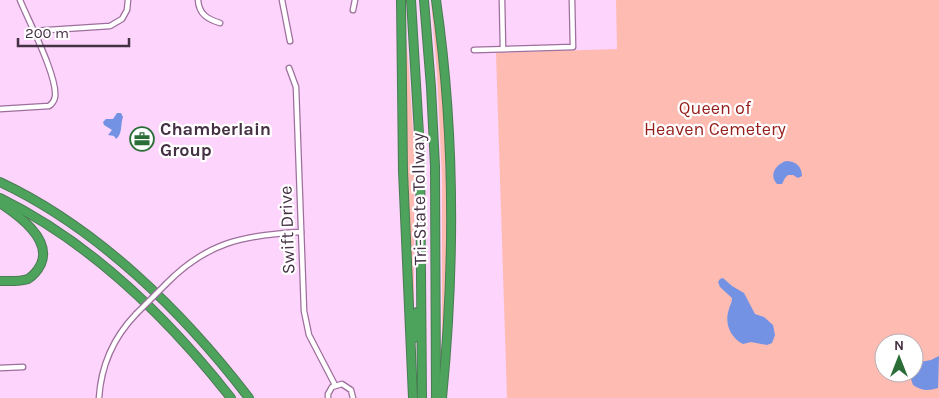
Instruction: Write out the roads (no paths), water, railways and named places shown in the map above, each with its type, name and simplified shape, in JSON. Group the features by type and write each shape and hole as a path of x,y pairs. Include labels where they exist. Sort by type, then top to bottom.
{"highway":[{"path":"401,0 403,171 413,398"},
{"name":"Tri-State Tollway","path":"411,0 419,142 422,398"},
{"name":"Tri-State Tollway","path":"424,0 435,166 436,398"},
{"path":"436,0 449,130 452,238 442,398"},
{"path":"0,182 56,213 116,258 184,323 249,398"},
{"path":"0,198 32,215 64,236 117,277 182,341 231,398"},
{"path":"0,203 12,211 32,231 38,238 43,253 38,270 27,279 0,282"},
{"path":"412,372 416,323 421,293"}],"street":[{"path":"0,109 51,105 55,96 53,82 20,0"},
{"path":"33,31 114,25 122,19 127,10 128,0"},
{"path":"198,0 203,14 208,19 220,23"},
{"path":"282,0 290,42"},
{"path":"353,10 355,0"},
{"path":"502,0 503,48"},
{"path":"474,50 573,47 572,0"},
{"name":"Swift Drive","path":"289,68 296,88 304,311 307,327 314,346 335,385"},
{"path":"99,398 102,374 110,349 118,336 136,314 166,284 195,259 223,244 260,234 301,232"},
{"path":"0,368 23,367"},
{"path":"328,398 330,390 335,385 342,384 349,387 353,393 353,398"}],"water":[{"path":"117,113 121,113 123,117 120,132 116,139 114,136 108,135 112,130 104,125 103,122 106,119 113,119"},
{"path":"786,161 797,165 801,169 802,176 798,178 788,175 782,184 777,184 773,177 774,171"},
{"path":"723,278 744,293 755,314 764,317 773,325 775,335 772,343 767,345 751,342 743,344 735,338 729,329 727,319 732,298 720,287 718,282"},
{"path":"939,356 938,388 925,390 913,385 912,383 924,383 924,361"}],"place":[{"name":"Chamberlain Group","path":"142,139"}],"park label":[{"name":"Queen of Heaven Cemetery","path":"715,118"}]}
